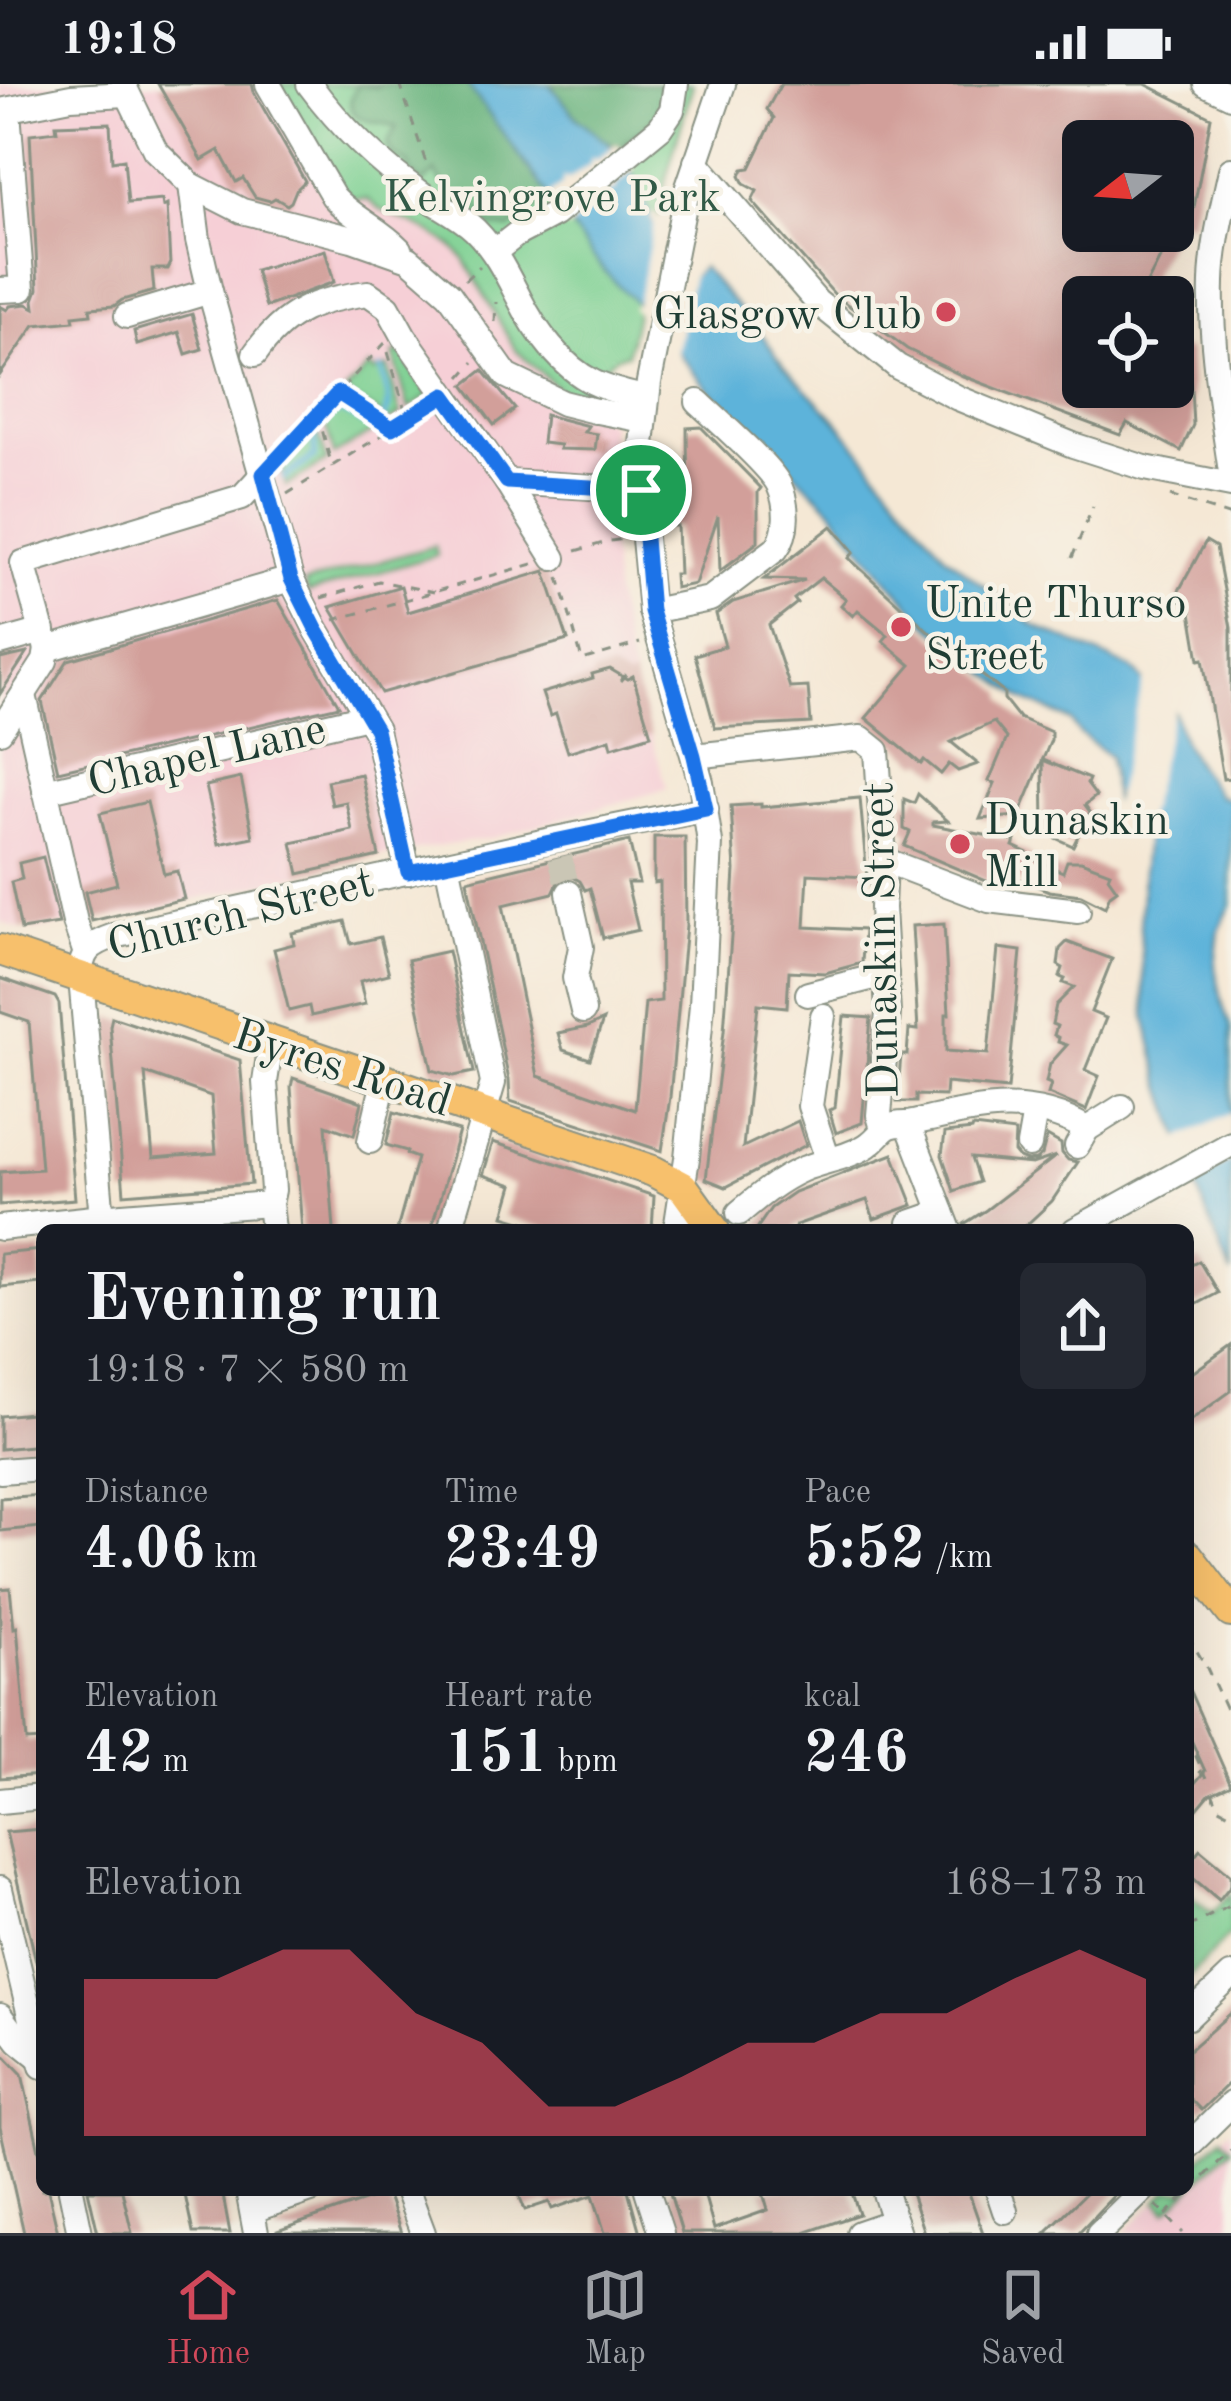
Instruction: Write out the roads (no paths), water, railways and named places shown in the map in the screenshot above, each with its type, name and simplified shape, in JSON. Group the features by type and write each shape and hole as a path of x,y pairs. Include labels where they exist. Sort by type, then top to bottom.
{"main road":[{"name":"Byres Road","path":"0,950 83,964 271,1043 653,1171 683,1187"},
{"path":"683,1187 708,1221"},
{"path":"1194,1564 1231,1612"}],"street":[{"path":"268,84 333,196 388,237 449,294 507,376 562,403 596,411 645,410"},
{"path":"309,84 376,158 470,225 494,252 530,317 568,362 596,384 645,410"},
{"path":"494,252 555,214 666,119 676,84"},
{"path":"683,1187 702,1005 710,855 694,756 651,611 641,490 645,410 686,190 723,84"},
{"path":"1206,84 1231,96"},
{"path":"0,290 22,289 4,111 56,92 125,89 155,150 191,185 242,211 409,259"},
{"path":"666,119 707,128"},
{"path":"696,162 818,302 898,367 958,398 1073,445 1145,468 1231,485"},
{"path":"1231,170 1212,280 1213,340 1231,472"},
{"path":"191,185 210,291 291,579 376,730 408,872"},
{"path":"201,254 212,229 242,211"},
{"path":"127,316 210,291"},
{"path":"255,354 269,334 300,309 368,292 388,307 394,340 445,395 554,558"},
{"path":"651,611 710,599 784,538 786,507 778,481 698,402"},
{"path":"0,731 45,661 45,640 23,563 242,497 263,474"},
{"path":"507,482 641,490"},
{"path":"0,644 45,640 291,579"},
{"path":"24,695 83,964 103,1224"},
{"name":"Chapel Lane","path":"45,791 368,716"},
{"name":"Dunaskin Street","path":"694,756 861,738 877,751 888,1013 879,1114 883,1129"},
{"name":"Church Street","path":"83,964 99,941 114,936 447,863 558,848 706,809"},
{"path":"884,860 989,900 1078,910"},
{"path":"447,863 493,1083 452,1224"},
{"path":"569,893 581,947 575,978 583,1011"},
{"path":"808,994 886,974"},
{"path":"823,1016 810,1106 828,1160"},
{"path":"271,1043 265,1082 274,1190 272,1224"},
{"path":"370,1141 384,1081"},
{"path":"708,1221 799,1171 867,1146 883,1129 898,1124 990,1106 1056,1115 1082,1138 1122,1107"},
{"path":"1029,1145 1034,1111"},
{"path":"908,1124 945,1221 910,1223"},
{"path":"1086,1224 1231,1144"},
{"path":"105,1224 122,1215 270,1204"},
{"path":"0,1228 36,1227"},
{"path":"0,1472 36,1469"},
{"path":"0,1801 36,1798"},
{"path":"1,1897 36,2041"},
{"path":"1194,2011 1231,1976"},
{"path":"0,2016 36,2057"},
{"path":"1194,2129 1231,2104"},
{"path":"71,2196 80,2233"},
{"path":"252,2211 294,2196"},
{"path":"409,2196 423,2233"},
{"path":"649,2196 661,2233"},
{"path":"860,2233 896,2227 886,2196"},
{"path":"1099,2233 1149,2197"}],"water":[{"path":"467,84 549,84 576,117 610,144 632,173 654,223 693,275 702,267 835,419 945,555 1033,625 1132,669 1174,712 1197,765 1219,796 1231,800 1231,904 1219,930 1215,965 1231,1028 1231,1275 1160,1078 1146,1017 1140,928 1145,837 1116,817 1109,756 1071,721 1024,699 931,627 830,507 709,390 604,271"}],"waterway":[{"path":"381,369 388,400 384,417"},
{"path":"324,421 343,412 368,425 375,423"},
{"path":"284,478 315,456 317,428"}],"tunnel":[{"path":"560,857 569,893"}],"place":[{"name":"Glasgow Club","path":"946,312"},
{"name":"Unite Thurso Street","path":"901,627"},
{"name":"Dunaskin Mill","path":"960,844"}],"park label":[{"name":"Kelvingrove Park","path":"552,195"}]}
